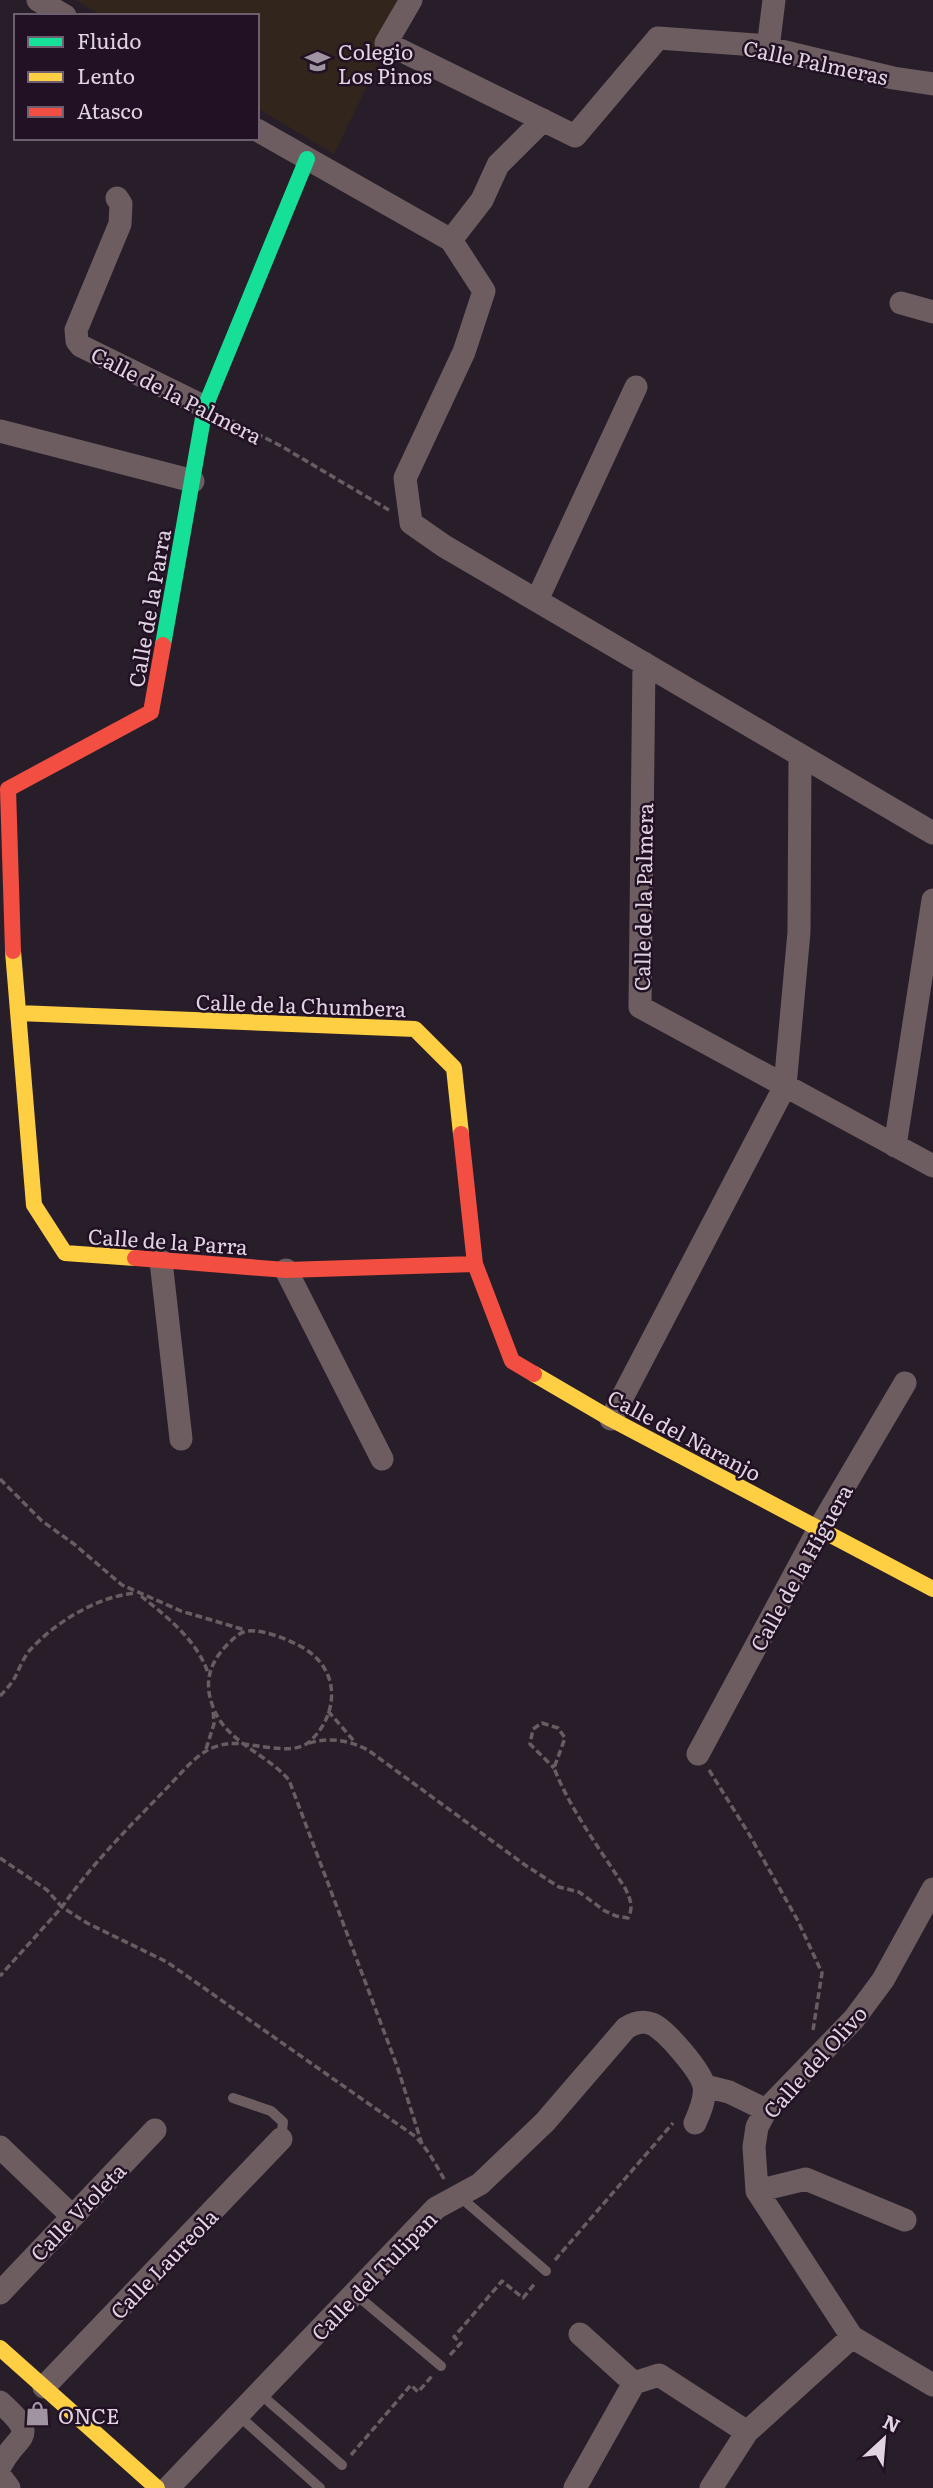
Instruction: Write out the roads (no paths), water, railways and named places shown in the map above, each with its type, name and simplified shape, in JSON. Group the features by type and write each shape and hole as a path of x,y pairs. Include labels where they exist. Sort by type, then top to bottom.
{"street":[{"path":"38,0 62,14"},
{"path":"411,0 386,43 543,120 498,165 482,200 451,240"},
{"path":"768,48 774,0"},
{"name":"Calle Palmeras","path":"543,120 575,136 657,38 756,45 892,78 933,84"},
{"path":"259,131 451,240 484,291 464,352 405,478 411,523 444,546 933,833"},
{"name":"Calle de la Parra","path":"307,159 205,407 151,712 4,786 6,965 18,1013 34,1205 65,1253 286,1270 475,1264"},
{"name":"Calle de la Palmera","path":"117,198 121,204 120,224 76,330 78,341 81,346 205,407"},
{"path":"901,303 933,312"},
{"path":"537,600 636,387"},
{"path":"0,431 193,481"},
{"name":"Calle de la Palmera","path":"644,663 640,1007 933,1166"},
{"path":"611,1419 785,1086 799,932 800,755"},
{"path":"895,1146 933,900"},
{"name":"Calle de la Chumbera","path":"18,1013 415,1029 454,1068 475,1264"},
{"path":"162,1261 181,1439"},
{"name":"Calle del Naranjo","path":"475,1264 512,1361 611,1419 933,1589"},
{"path":"286,1270 382,1459"},
{"name":"Calle de la Higuera","path":"698,1754 819,1529 905,1383"},
{"name":"Calle del Olivo","path":"933,1889 883,1980 853,2019 765,2110 757,2127 754,2147 757,2191 852,2337 933,2385"},
{"name":"Calle del Tulipan","path":"168,2488 436,2208 480,2184 545,2122 626,2028 641,2022 657,2026 697,2068 705,2087"},
{"path":"687,2120 701,2110 705,2087 729,2092 765,2110"},
{"name":"Calle Violeta","path":"0,2293 155,2130"},
{"name":"Calle Laureola","path":"44,2387 281,2139"},
{"path":"0,2147 72,2216"},
{"path":"757,2191 806,2179 905,2220"},
{"path":"580,2334 634,2383"},
{"path":"710,2488 747,2432 852,2337"},
{"path":"0,2348 157,2488"},
{"path":"575,2488 634,2383 659,2375 747,2432"},
{"path":"0,2402 19,2420 23,2433 21,2440 0,2467"},
{"path":"0,2476 9,2488"}],"lane":[{"path":"233,2098 276,2113 283,2122 281,2139"},
{"path":"459,2196 546,2271"},
{"path":"354,2294 441,2366"},
{"path":"259,2393 342,2465"},
{"path":"238,2415 320,2488"}],"place":[{"name":"Colegio Los Pinos","path":"318,62"},
{"name":"ONCE","path":"38,2414"}]}
